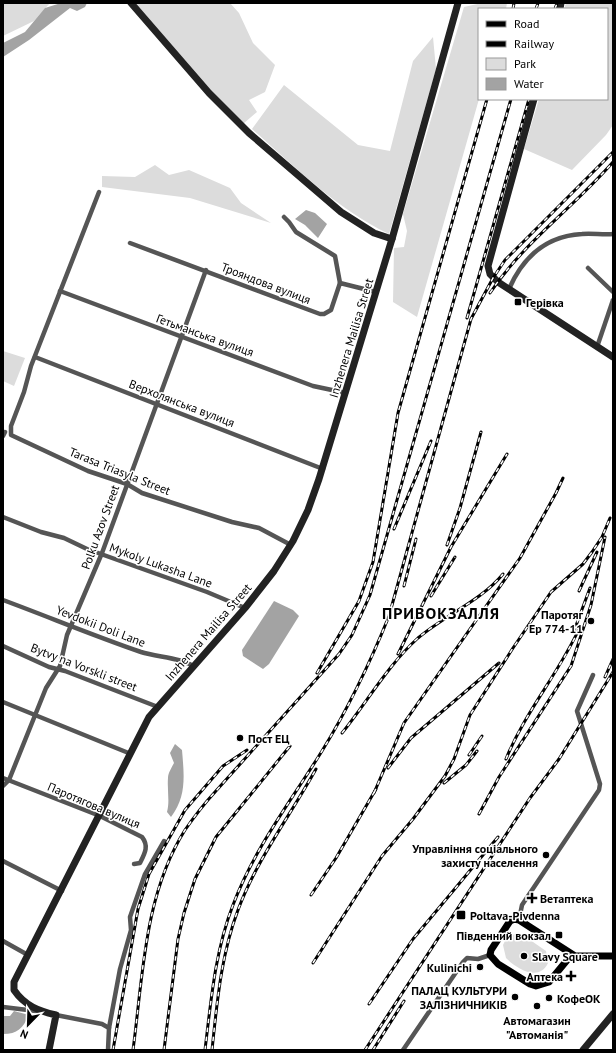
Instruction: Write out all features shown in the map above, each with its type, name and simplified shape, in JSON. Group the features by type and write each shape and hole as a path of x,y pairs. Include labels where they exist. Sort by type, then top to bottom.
{"main road":[{"path":"575,956 519,920 514,919 510,921 493,945 490,955 498,964 530,984 536,986 549,982 568,959 575,956 613,956"}],"street":[{"name":"Inzhenera Mailisa Street","path":"40,1011 26,1004 14,990 14,982 62,891 149,717 245,608 274,571 291,545 308,510 323,468 392,239 458,3"},
{"path":"133,6 209,93 249,133 341,212 374,233 392,239"},
{"path":"534,100 488,266 490,274 498,282 613,357"},
{"path":"35,357 99,192"},
{"path":"284,217 296,232 335,256 340,282 376,292"},
{"path":"509,289 515,276 536,249 550,240 580,234 613,234"},
{"name":"Трояндова вулиця","path":"130,243 206,270 320,314 328,313 331,310 340,282"},
{"path":"588,268 613,292"},
{"name":"Polku Azov Street","path":"3,786 9,780 46,688 56,669 60,666 67,635 102,553 206,270"},
{"name":"Гетьманська вулиця","path":"60,291 313,386 346,393"},
{"path":"597,347 613,300"},
{"name":"Верхолянська вулиця","path":"35,357 323,468"},
{"name":"Tarasa Triasyla Street","path":"35,357 11,426 11,435 88,471 127,484 155,498 212,514 232,522 259,528 291,545"},
{"name":"Mykoly Lukasha Lane","path":"3,517 245,608"},
{"name":"Yevdokii Doli Lane","path":"3,600 141,652 167,659 184,660 193,666"},
{"name":"Bytvy na Vorskli street","path":"3,646 56,669 66,670 158,707"},
{"path":"519,920 522,905 598,790 600,784 577,711 593,675"},
{"path":"3,702 131,754"},
{"name":"Паротягова вулиця","path":"3,778 100,816 142,837 146,842 147,848 140,863 137,865 134,864"},
{"path":"108,1050 110,1037 108,1028 120,969 131,930 130,917 145,874 164,841"},
{"path":"3,861 62,891"},
{"path":"3,941 28,955"},
{"path":"403,1050 463,962 467,958 478,959 490,955"},
{"path":"3,1007 40,1011 102,1024 108,1028"},
{"path":"49,1050 56,1015"},
{"path":"583,1050 613,1015"}],"green space":[{"path":"3,3 50,3 34,21 3,36"},
{"path":"135,3 230,3 239,13 253,43 275,65 265,92 249,100 257,112 243,124 168,45"},
{"path":"482,3 507,3 506,8 478,8 479,100 417,317 393,302 394,248 404,247 407,231 403,214 464,7"},
{"path":"566,3 613,3 613,125 606,135 572,170 524,149 539,100 608,100 608,8 564,8"},
{"path":"433,37 436,69 389,234 370,224 334,200 252,129 284,85 358,145 390,151 413,61"},
{"path":"155,165 169,175 189,170 230,188 241,203 271,223 190,198 102,187 102,176 135,177"},
{"path":"3,351 25,358 14,386 3,381"},
{"path":"515,934 523,935 546,951 548,963 544,969 534,973 528,972 516,966 506,958 503,945 507,937"}],"water":[{"path":"61,3 87,3 85,7 77,11 70,8 29,40 3,57 3,43 25,32 45,8"},
{"path":"306,210 315,213 327,224 318,238 305,225 295,219"},
{"path":"274,601 293,610 299,616 269,664 263,669 243,656 242,650"},
{"path":"175,744 182,750 184,777 180,801 171,817 167,812 168,778 169,772 174,763 170,753"},
{"path":"14,1011 29,1015 22,1027 13,1033 3,1034 3,1016 10,1016"}],"railway":[{"path":"513,8 514,3"},
{"path":"536,8 538,3"},
{"path":"555,8 557,3"},
{"path":"317,673 359,601 373,562 398,413 487,100"},
{"path":"133,1050 147,937 161,881 171,855 185,830 207,801 339,654 352,635 370,595 511,100"},
{"path":"467,318 529,100"},
{"path":"205,1050 218,958 233,905 251,864 341,718 367,668 389,616 471,319 493,278 505,260 613,152"},
{"path":"490,293 503,275 533,241 582,195 613,162"},
{"path":"447,545 460,508 481,432"},
{"path":"394,529 431,441"},
{"path":"398,654 451,547 507,454"},
{"path":"374,793 404,723 520,558 563,478"},
{"path":"313,963 382,856 413,819 445,776 454,759 470,715 513,648 551,592 583,564 592,552 602,537 610,518"},
{"path":"479,814 499,777 571,666 591,605 605,537"},
{"path":"404,586 416,539"},
{"path":"579,591 597,552"},
{"path":"431,596 455,557"},
{"path":"342,733 387,672 418,638 474,600 494,584 503,574"},
{"path":"574,631 590,588"},
{"path":"506,759 523,725 572,644 580,627"},
{"path":"605,677 613,659"},
{"path":"388,768 411,738 499,663"},
{"path":"365,1050 530,798 559,759 613,672"},
{"path":"469,755 482,736"},
{"path":"164,1050 178,939 184,913 195,879 216,837 290,746"},
{"path":"113,1050 138,909 149,874 185,810 223,766 247,750"},
{"path":"444,783 466,765 477,751"},
{"path":"212,1050 218,997 227,944 238,910 264,855 316,769"},
{"path":"311,895 336,858 376,789"},
{"path":"369,1004 413,939 498,837"},
{"path":"373,1050 404,1001"}],"place":[{"name":"Герівка","path":"518,302"},
{"name":"Паротяг Ер 774-11","path":"591,621"},
{"name":"Пост ЕЦ","path":"240,738"},
{"name":"Управління соціального захисту населення","path":"546,855"},
{"name":"Ветаптека","path":"532,898"},
{"name":"Poltava-Pivdenna","path":"461,915"},
{"name":"Південний вокзал","path":"559,935"},
{"name":"Slavy Square","path":"524,956"},
{"name":"Kulinichi","path":"480,967"},
{"name":"Аптека","path":"571,976"},
{"name":"ПАЛАЦ КУЛЬТУРИ ЗАЛIЗНИЧНИКIВ","path":"515,997"},
{"name":"КофеОК","path":"549,998"},
{"name":"Автомагазин \"Автоманія\"","path":"537,1006"}],"district":[{"name":"ПРИВОКЗАЛЛЯ","path":"441,613"}]}
